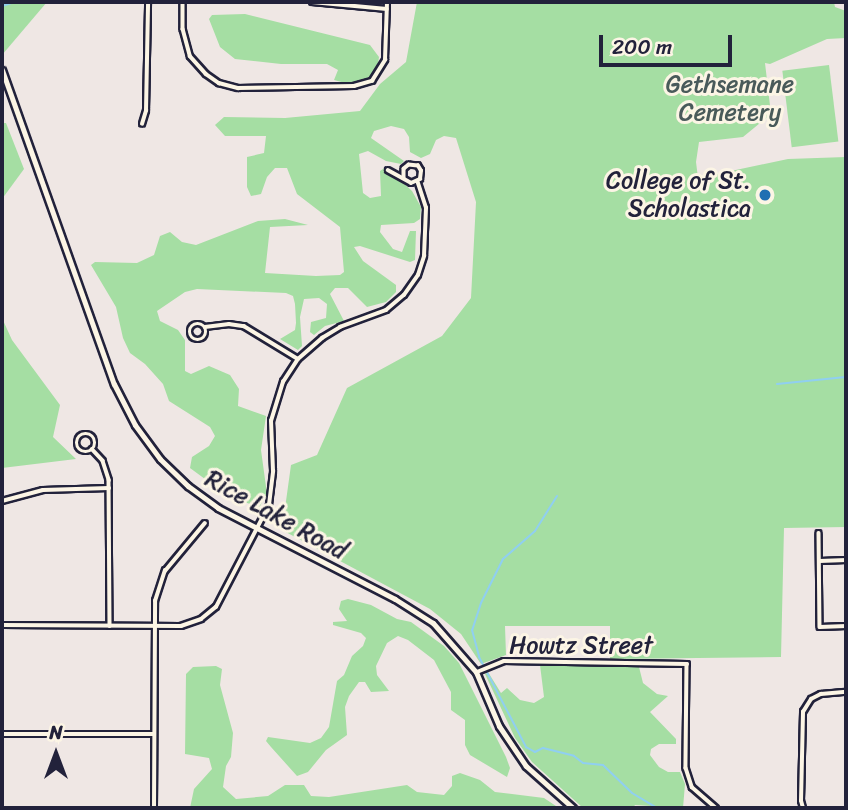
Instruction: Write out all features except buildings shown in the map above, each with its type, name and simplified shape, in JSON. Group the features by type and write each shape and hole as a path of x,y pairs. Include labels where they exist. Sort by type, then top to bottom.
{"main road":[{"name":"Rice Lake Road","path":"2,70 114,384 135,425 160,459 188,486 218,508 395,599 433,623 476,672 499,726 526,766 573,808"}],"street":[{"path":"183,2 183,29 190,56 206,74 219,83 238,88 354,86 372,81 385,60 387,2"},
{"path":"312,2 387,9"},
{"path":"142,124 146,111 148,3"},
{"path":"2,625 153,626 193,623 216,607 258,529 272,491 270,436 274,404 283,382 298,359 340,327 386,310 414,282 424,256 426,208 418,181 422,174 415,165 406,166 404,178"},
{"path":"388,170 408,182 418,181"},
{"path":"205,327 204,338 199,340 191,337 193,325 205,327 229,324 244,327 298,359"},
{"path":"92,449 80,449 77,442 79,437 85,434 93,437 92,449 107,471 110,626"},
{"path":"2,501 43,490 109,488"},
{"path":"154,808 155,601 165,571 205,523"},
{"path":"819,533 820,627 846,626"},
{"path":"820,561 846,560"},
{"name":"Howtz Street","path":"476,672 504,661 687,664 685,768 692,787 716,808"},
{"path":"803,808 800,801 802,719 807,705 821,694 846,692"},
{"path":"2,734 153,734"}],"green space":[{"path":"2,2 47,2 2,55"},
{"name":"Gethsemane Cemetery","path":"417,2 834,2 835,7 846,11 846,38 827,39 770,64 765,63 771,114 743,137 699,142 696,162 698,178 788,159 846,157 846,527 784,528 781,657 610,659 610,626 505,626 506,655 481,664 461,634 430,609 282,530 291,465 317,455 347,388 442,336 471,298 476,202 456,138 444,136 436,140 430,154 421,158 410,152 409,137 404,129 391,126 374,131 371,138 404,161 401,164 386,161 368,151 359,154 363,193 370,198 381,196 380,171 386,167 412,191 421,207 420,219 414,223 381,225 380,232 393,249 402,252 410,231 416,231 415,260 410,262 360,246 354,247 363,261 396,285 396,292 386,302 367,307 348,288 335,288 330,294 344,321 325,326 314,335 310,332 311,322 326,318 327,304 319,298 304,299 300,317 302,346 298,350 280,339 295,330 296,323 293,296 286,293 197,289 185,292 157,311 160,321 178,330 185,340 185,371 191,374 209,366 230,375 239,389 238,406 266,416 261,450 267,494 259,508 224,493 190,468 192,457 209,446 215,436 210,427 169,401 163,384 145,364 130,353 123,338 116,307 91,265 95,262 137,263 154,255 160,236 170,232 182,242 196,245 258,221 285,219 308,225 270,227 265,273 316,276 340,275 344,272 340,227 297,194 287,168 275,168 267,177 261,194 251,196 247,187 247,157 264,153 266,136 225,136 215,125 224,117 285,118 360,111 380,84 406,62"},
{"path":"245,14 370,45 379,57 378,64 374,73 362,82 349,84 334,80 338,70 327,64 281,64 235,59 220,47 209,19 212,15"},
{"path":"829,65 838,141 792,147 782,71"},
{"path":"2,123 6,123 24,169 2,199"},
{"path":"2,318 12,340 60,405 53,437 76,459 2,468"},
{"path":"348,599 371,605 397,619 411,622 444,646 459,663 506,757 510,768 507,777 470,755 465,745 465,720 451,710 451,692 434,660 408,640 398,636 387,643 376,666 377,675 389,691 371,692 365,682 359,682 345,707 347,735 326,750 308,772 297,776 271,747 266,741 268,737 310,743 321,738 329,727 337,681 344,675 352,656 363,646 366,638 361,633 333,625 333,622 347,621 339,609 341,601"},
{"path":"540,665 639,667 643,683 657,694 668,696 650,712 676,739 676,744 659,744 651,749 650,755 659,767 668,772 680,772 685,784 683,808 635,805 633,808 583,808 532,762 515,738 485,674 488,672 501,693 507,688 520,700 534,703 544,697"},
{"path":"216,666 222,669 220,685 233,733 231,757 226,766 223,787 236,799 268,796 285,785 304,785 311,796 329,797 407,785 417,792 444,795 452,786 452,776 460,773 480,780 495,792 544,798 559,808 190,808 194,789 212,769 209,758 185,754 186,674 193,667"}],"waterway":[{"path":"2,6 15,2"},
{"path":"777,384 846,377"},
{"path":"557,496 535,531 503,559 481,603 472,630 479,657 526,747 535,752 543,748 574,756 583,763 603,765 632,793 657,808"}],"place":[{"name":"College of St. Scholastica","path":"765,195"}]}
